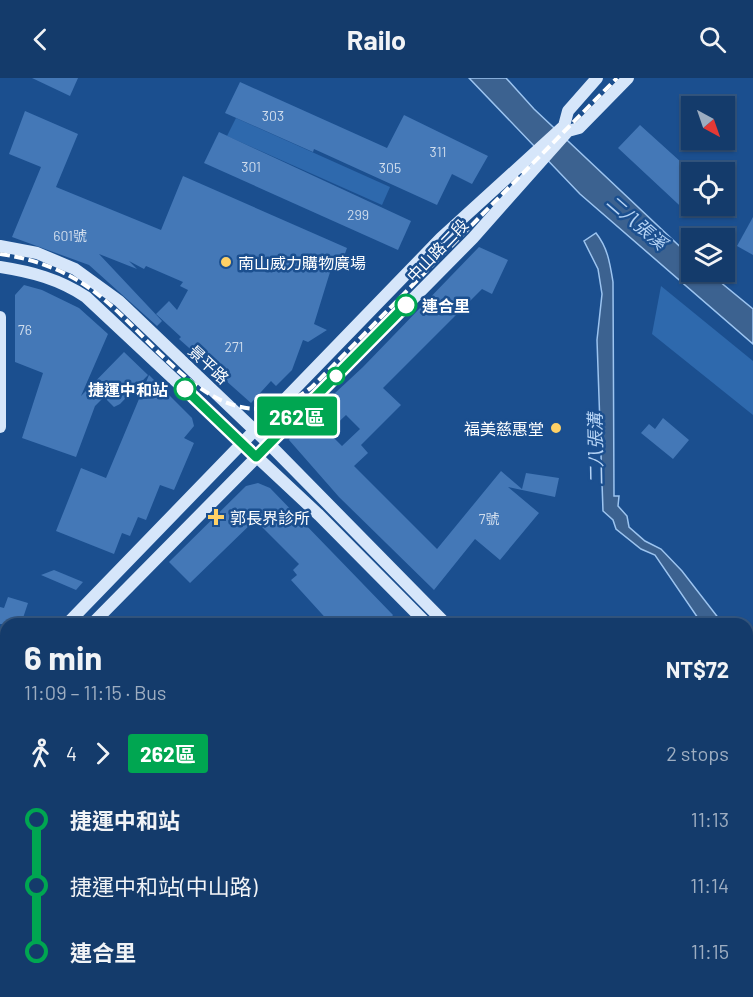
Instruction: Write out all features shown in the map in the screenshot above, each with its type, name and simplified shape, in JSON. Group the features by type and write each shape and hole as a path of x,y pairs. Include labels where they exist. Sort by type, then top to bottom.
{"main road":[{"name":"中山路二段","path":"73,618 441,238 533,162 566,129 568,111 597,78"},
{"name":"中山路二段","path":"566,129 579,128 628,78"},
{"name":"中山路二段","path":"98,618 473,238 519,188 533,162"},
{"name":"景平路","path":"0,246 37,254 75,269 96,282 255,430 440,618"},
{"path":"0,267 32,272 66,284 86,297 319,515 421,618"},
{"path":"0,316 0,427"}],"shaded area":[{"path":"236,118 390,187 382,205 227,136"},
{"path":"661,286 753,361 753,415 652,334"}],"water":[{"name":"二八張溪","path":"469,78 506,78 534,109 681,248 681,282 580,194"},
{"path":"596,233 606,250 613,282 614,496 619,496 618,506 627,516 629,527 645,541 661,549 682,571 718,618 698,618 655,555 641,549 616,529 613,520 603,511 597,340 602,294 598,269 584,241"},
{"path":"681,282 720,282 753,309 753,344"}],"building":[{"path":"32,78 78,78 70,96"},
{"path":"240,82 387,148 404,115 488,156 472,184 452,174 437,205 314,149 313,152 225,113"},
{"name":"南山威力購物廣場","path":"25,111 78,134 56,187 161,230 183,176 347,248 343,259 335,256 314,324 327,330 308,342 303,340 292,370 276,386 271,381 251,403 179,339 181,337 156,314 169,301 177,310 188,290 180,286 183,282 146,266 144,269 129,261 137,269 99,254 162,321 157,326 89,265 12,237 41,167 9,154"},
{"path":"640,125 681,162 681,207 618,148"},
{"path":"219,132 411,221 398,250 204,163"},
{"path":"753,217 753,255 737,246"},
{"path":"479,247 508,260 492,294 482,289 383,388 401,405 361,445 368,453 354,466 437,549 501,471 522,489 526,473 559,478 555,497 508,487 539,513 500,560 475,539 434,590 339,497 289,440 292,433 363,367","holes":["346,415 360,429 342,446 328,432"]},
{"path":"24,285 42,290 79,308 108,334 81,396 124,352 148,375 120,404 114,407 104,397 95,406 76,457 22,438 43,373 15,362 15,295"},
{"path":"149,375 192,418 194,426 184,438 194,443 174,490 160,485 146,520 138,517 130,536 122,533 114,554 56,531 81,468 106,478"},
{"path":"663,418 689,440 673,459 641,433 649,424 655,429"},
{"path":"258,483 270,488 393,615 391,618 326,618 291,580 297,575 293,570 299,564 255,520 190,583 169,562 246,486"},
{"path":"54,570 83,582 76,590 41,575"},
{"path":"8,597 28,603 23,618 0,618 0,607 4,608"}],"railway":[{"path":"0,254 51,267 85,285 119,313 168,362 194,384 221,400 250,408 280,405 312,387 617,78"}],"bus line":[{"name":"262區","path":"185,389 256,457 406,305"}],"place":[{"name":"南山威力購物廣場","path":"226,262"},
{"name":"連合里","path":"406,305"},
{"name":"捷運中和站","path":"185,389"},
{"name":"福美慈惠堂","path":"556,428"},
{"name":"郭長界診所","path":"216,517"}],"water label":[{"name":"二八張溝","path":"595,449"}]}
